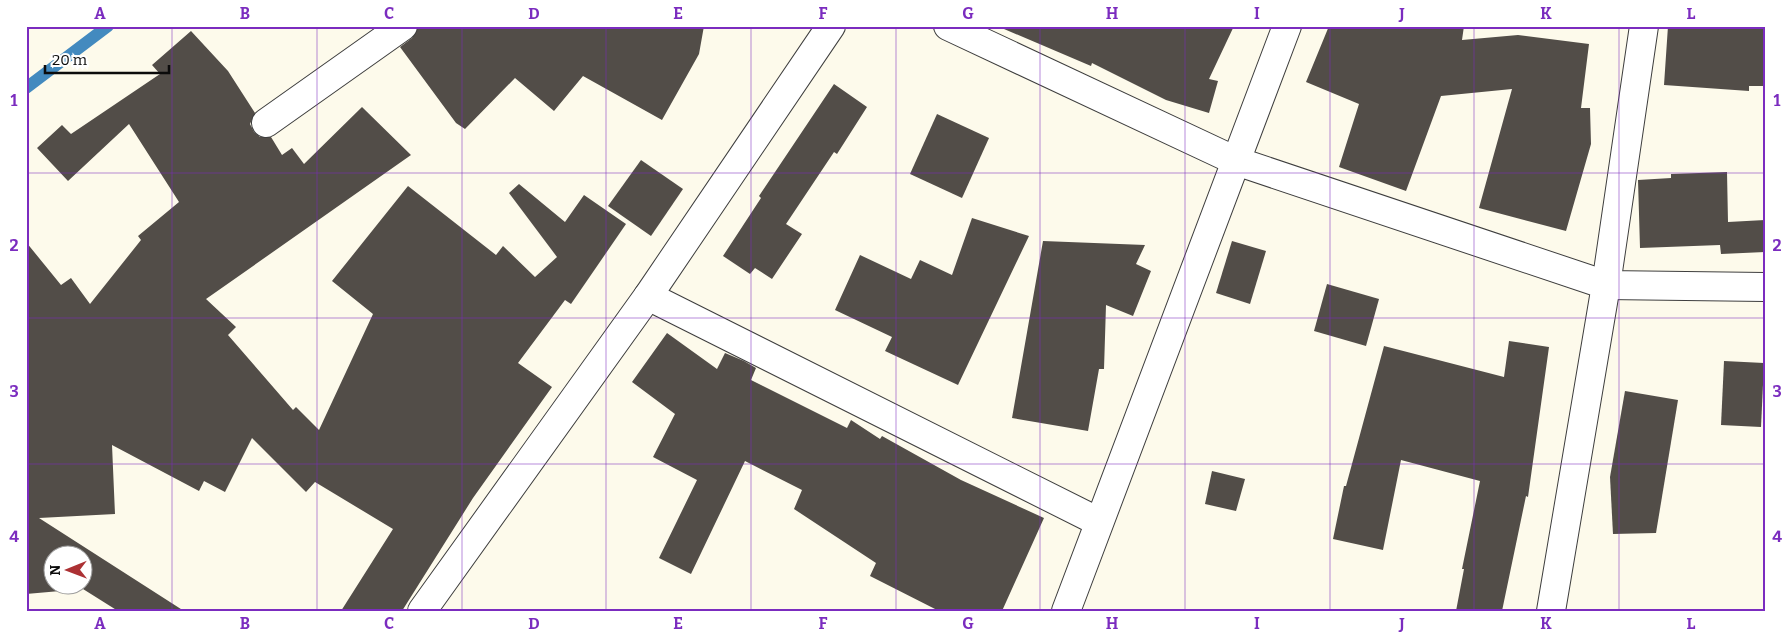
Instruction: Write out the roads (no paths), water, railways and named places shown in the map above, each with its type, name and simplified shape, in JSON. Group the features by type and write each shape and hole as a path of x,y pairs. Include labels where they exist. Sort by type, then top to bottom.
{"street":[{"path":"266,122 403,26"},
{"path":"422,611 648,296 831,26"},
{"path":"948,26 1236,161 1606,285 1765,288"},
{"path":"1066,611 1287,26"},
{"path":"1551,611 1606,285 1644,26"},
{"path":"648,296 1099,522"}],"waterway":[{"path":"26,88 108,26"}]}
